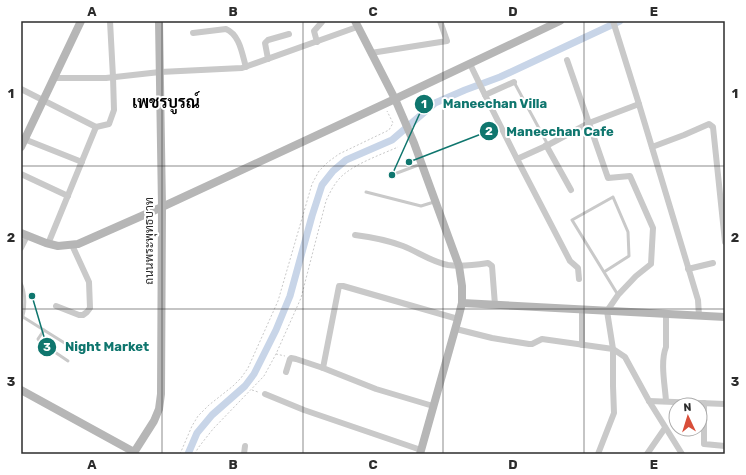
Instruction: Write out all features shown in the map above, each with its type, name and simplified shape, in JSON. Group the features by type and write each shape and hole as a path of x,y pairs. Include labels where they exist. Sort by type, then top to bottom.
{"street":[{"path":"81,21 23,138 82,162"},
{"path":"21,89 96,127 110,124 114,110 110,21"},
{"name":"ถนนพระพุทธบาท","path":"135,453 154,421 159,409 161,394 162,207 159,21"},
{"path":"317,42 314,31 322,21"},
{"path":"371,52 447,41 440,21"},
{"path":"21,248 24,234 48,244 58,246 72,246 78,244 162,207 395,99 471,67 560,21"},
{"path":"613,21 698,300 699,316"},
{"path":"54,78 113,77 160,72 242,68 317,42 357,23 395,99 414,143 459,266 462,286 462,303 456,329 421,452 265,394"},
{"path":"193,33 226,29 231,31 239,42 246,67"},
{"path":"268,59 266,43 268,40 289,34"},
{"path":"567,60 608,178 630,176 653,228 652,264 636,276 618,295 608,311 613,349 614,413 598,454"},
{"path":"471,67 570,262 578,268 579,279"},
{"path":"484,94 514,82"},
{"path":"517,159 589,123 639,104"},
{"path":"652,147 708,124 713,127 722,188 725,242"},
{"path":"48,244 96,127"},
{"path":"547,145 571,190"},
{"path":"21,174 68,196"},
{"path":"355,235 384,240 447,265 459,266 488,263 492,266 495,305"},
{"path":"56,306 79,315 83,315 90,308 89,282 72,246"},
{"path":"688,269 713,263"},
{"path":"323,368 339,286 458,320"},
{"path":"462,303 725,317"},
{"path":"582,309 582,344"},
{"path":"649,401 666,401 664,352 666,347 666,314"},
{"path":"456,329 492,338 529,344 542,339 613,349 625,358 665,428 682,454"},
{"path":"286,372 290,359 296,358 376,389 433,406"},
{"path":"21,390 135,453"},
{"path":"708,402 725,404"},
{"path":"647,454 665,428"},
{"path":"704,437 704,444 725,446"},
{"path":"244,446 244,454"}],"lane":[{"path":"514,82 547,145"},
{"path":"396,173 421,164"},
{"path":"366,192 421,206 435,202"},
{"path":"604,272 629,256 628,232 612,197 572,220 618,295"},
{"path":"21,282 24,296 21,321"},
{"path":"22,315 79,352"},
{"path":"44,330 38,339 40,342 68,361"}],"path":[{"path":"180,454 198,416 233,386 248,368 278,301 312,184 319,171 339,154 389,130 393,123 384,104"},
{"path":"195,454 213,429 264,376 276,354 301,298 326,201 332,188 342,175 357,166 398,147"},
{"path":"276,354 291,358"},
{"path":"251,389 265,394"}],"waterway":[{"path":"188,454 197,433 212,415 245,386 254,374 276,330 290,296 322,185 333,171 346,160 392,140 435,103 500,77 620,21"}],"place":[{"name":"Maneechan Cafe","path":"409,162"},
{"name":"Maneechan Villa","path":"392,175"},
{"name":"Night Market","path":"32,296"}],"district":[{"name":"เพชรบูรณ์","path":"166,102"}]}
